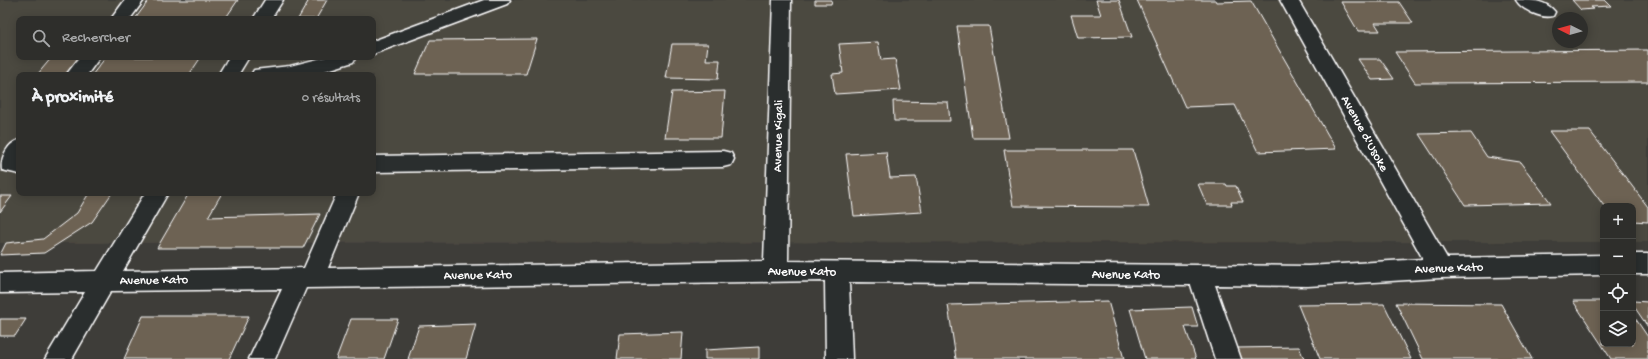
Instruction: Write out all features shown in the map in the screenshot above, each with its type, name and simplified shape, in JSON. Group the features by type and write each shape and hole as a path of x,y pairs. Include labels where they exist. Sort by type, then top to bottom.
{"street":[{"path":"122,16 135,0"},
{"path":"264,16 274,0"},
{"path":"376,47 501,0"},
{"name":"Avenue Kigali","path":"776,271 782,0"},
{"name":"Avenue d'Usoke","path":"1288,0 1440,268"},
{"path":"1525,0 1546,12"},
{"path":"78,72 88,60"},
{"path":"230,72 237,60"},
{"path":"295,72 314,68 337,60"},
{"path":"16,152 10,164 16,165"},
{"path":"376,164 723,159"},
{"path":"58,359 155,196"},
{"path":"262,359 346,196"},
{"path":"1636,264 1648,264"},
{"name":"Avenue Kato","path":"0,283 776,271 1308,276 1440,268 1600,265"},
{"path":"837,272 839,359"},
{"path":"1200,275 1228,359"}],"shaded area":[{"path":"0,0 1648,0 1648,242 1636,242 1636,203 1600,203 1600,242 0,243"}],"building":[{"path":"149,0 238,0 227,16 137,16"},
{"path":"309,0 327,0 318,16 300,16"},
{"path":"815,0 832,0 831,4 815,4"},
{"path":"1096,0 1119,0 1132,37 1078,38 1071,15 1101,15"},
{"path":"1137,0 1216,0 1217,2 1251,1 1336,149 1258,152 1235,105 1185,107"},
{"path":"1572,0 1605,0 1611,6 1591,7 1594,9 1581,10"},
{"path":"1341,2 1399,2 1413,23 1375,23 1380,31 1358,31"},
{"path":"957,26 989,26 1009,138 973,138"},
{"path":"537,39 526,74 415,74 430,40"},
{"path":"878,42 881,60 895,59 901,90 835,94 832,74 843,73 839,44"},
{"path":"672,44 708,44 706,60 720,60 718,79 666,78"},
{"path":"1648,50 1648,82 1415,83 1395,52"},
{"path":"1358,59 1380,59 1394,79 1372,80"},
{"path":"50,60 78,60 68,72 40,72"},
{"path":"104,60 199,60 191,72 94,72"},
{"path":"725,91 721,138 665,138 672,92"},
{"path":"893,101 948,102 950,121 894,121"},
{"path":"1549,131 1590,131 1648,207 1648,222 1636,221 1636,203 1602,203"},
{"path":"1471,133 1487,157 1520,162 1551,203 1465,205 1419,134"},
{"path":"1004,150 1133,150 1149,207 1013,206"},
{"path":"886,152 890,178 916,177 922,212 854,216 846,154"},
{"path":"1198,184 1226,184 1227,186 1236,186 1243,202 1231,202 1232,205 1207,205"},
{"path":"0,196 12,196 0,212"},
{"path":"87,196 110,196 92,222 44,253 0,255 6,243 43,239 77,213"},
{"path":"187,196 220,196 208,217 320,214 303,248 157,248"},
{"path":"1108,301 1124,359 956,359 948,305"},
{"path":"1573,301 1600,301 1600,342"},
{"path":"1636,301 1648,302 1648,327 1636,309"},
{"path":"1396,303 1501,304 1532,359 1423,359"},
{"path":"1384,304 1411,359 1320,359 1298,305"},
{"path":"1192,307 1198,327 1185,327 1196,359 1145,359 1130,309"},
{"path":"143,316 249,316 229,359 124,359"},
{"path":"0,319 26,319 15,336 0,336"},
{"path":"351,319 398,319 384,359 336,359"},
{"path":"1636,319 1648,337 1648,359 1611,359 1603,347 1636,347"},
{"path":"476,324 466,359 408,359 419,326"},
{"path":"683,332 681,359 617,359 620,334"},
{"path":"759,347 759,359 705,359 705,350"},
{"path":"1299,347 1304,359 1240,359 1236,348"}]}
